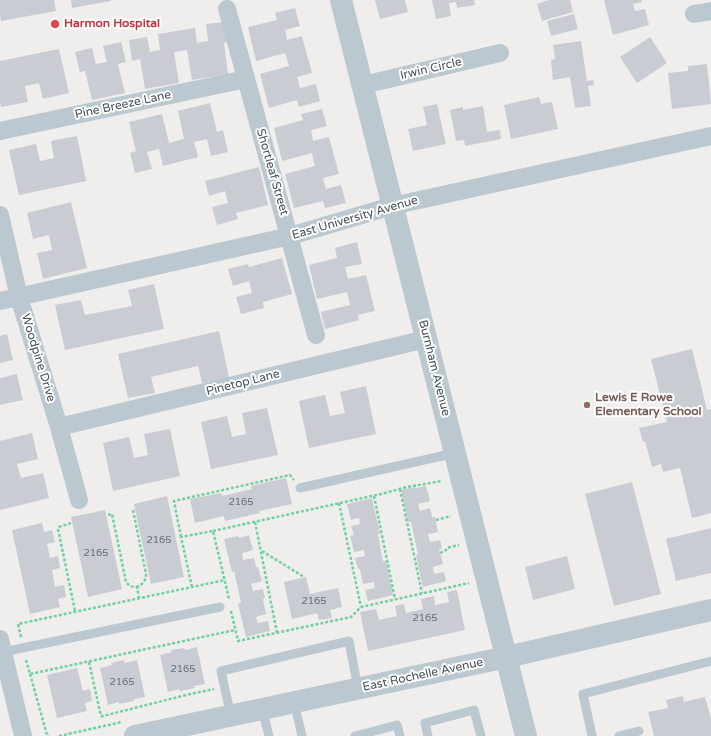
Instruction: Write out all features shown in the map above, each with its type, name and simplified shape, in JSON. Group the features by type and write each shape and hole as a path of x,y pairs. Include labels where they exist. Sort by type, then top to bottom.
{"street":[{"name":"Burnham Avenue","path":"341,0 526,736"},
{"name":"Shortleaf Street","path":"228,9 316,335"},
{"name":"Irwin Circle","path":"363,85 500,52"},
{"name":"Pine Breeze Lane","path":"0,131 246,79"},
{"name":"East University Avenue","path":"0,301 290,236 392,206 711,136"},
{"name":"Woodpine Drive","path":"0,215 19,297 59,427 79,500"},
{"name":"Pinetop Lane","path":"59,427 426,339"},
{"name":"East Rochelle Avenue","path":"135,736 507,657 711,610"},
{"path":"2,645 23,736"}],"lane":[{"path":"300,488 455,453"},
{"path":"2,645 220,607"},
{"path":"231,716 221,671 349,641 358,689"},
{"path":"592,736 583,694 711,661"},
{"path":"294,702 302,736"},
{"path":"262,709 269,736"},
{"path":"428,736 425,723 474,710 481,736"},
{"path":"354,736 397,726 400,736"},
{"path":"619,736 639,731"}],"path":[{"path":"192,587 174,501 290,475 300,488"},
{"path":"181,537 374,496 407,487 442,481"},
{"path":"400,489 422,593"},
{"path":"374,496 395,599"},
{"path":"339,503 361,607"},
{"path":"108,515 112,514 126,582 131,587 137,587 142,585 145,581 146,574 133,510"},
{"path":"436,520 452,516"},
{"path":"255,522 278,633"},
{"path":"71,524 59,527 58,529 75,612"},
{"path":"214,531 229,601"},
{"path":"440,553 447,548 459,545"},
{"path":"261,551 304,578"},
{"path":"230,608 238,641 351,617 361,607 469,582"},
{"path":"137,587 139,598"},
{"path":"89,662 101,716 224,687"},
{"path":"30,674 47,735 49,736"}],"building":[{"path":"0,0 54,0 56,11 1,21"},
{"path":"71,0 111,0 111,1 72,8"},
{"path":"375,0 405,0 408,12 380,19"},
{"path":"432,0 474,0 475,5 457,8 456,2 449,3 451,16 436,19"},
{"path":"549,0 570,0 573,12 542,21 537,4"},
{"path":"604,0 642,0 642,2 633,4 635,11 645,9 649,25 613,35"},
{"path":"295,8 300,26 285,30 287,40 302,36 312,73 297,77 300,88 316,84 320,101 299,107 297,100 269,108 260,74 289,66 285,53 256,61 248,27 277,20 275,13"},
{"path":"574,14 578,29 551,36 547,21"},
{"path":"224,22 227,42 224,43 228,74 192,80 187,50 174,52 179,83 145,89 140,59 132,61 129,40 147,37 150,52 160,50 158,34 195,28 197,43 208,41 206,24"},
{"path":"650,37 667,63 637,83 620,57"},
{"path":"581,41 587,81 593,80 594,85 588,86 591,106 575,108 570,77 553,80 551,60 555,59 553,45"},
{"path":"121,42 126,62 118,64 125,93 92,100 85,71 80,72 75,52 92,48 96,64 107,62 103,46"},
{"path":"59,49 69,93 43,99 39,83 25,86 28,102 1,107 0,61"},
{"path":"707,64 711,104 672,109 668,73 688,71 688,66"},
{"path":"539,97 541,104 552,102 558,129 511,139 504,105"},
{"path":"210,103 217,132 223,130 228,152 211,156 207,139 194,142 198,157 163,166 159,149 147,152 152,169 135,173 130,153 136,151 129,122 162,114 169,143 184,139 178,111"},
{"path":"437,104 446,144 413,151 408,129 427,125 423,107"},
{"path":"483,106 487,132 500,130 501,139 465,146 464,140 456,141 450,110 463,107 463,110"},
{"path":"322,109 327,126 311,130 313,141 329,137 339,174 323,178 326,189 341,185 346,203 325,208 323,201 294,208 285,174 315,166 312,153 282,161 274,128 303,120 301,114"},
{"path":"77,136 86,181 19,195 9,150 36,144 40,161 54,158 51,141"},
{"path":"259,167 268,205 236,213 238,219 217,225 212,207 228,203 225,191 209,196 205,181"},
{"path":"71,202 87,268 43,279 37,253 52,250 49,235 33,239 27,213"},
{"path":"357,242 362,264 345,267 348,279 366,275 375,311 358,315 359,320 325,329 321,312 350,305 347,292 317,299 309,265 337,258 335,248"},
{"path":"282,258 292,294 263,302 264,308 241,314 236,297 252,293 249,281 233,286 228,269 248,264 249,267"},
{"path":"154,284 164,329 65,350 55,305 81,300 85,315 132,306 128,290"},
{"path":"219,331 229,378 202,383 198,366 151,377 155,393 128,398 118,354"},
{"path":"7,334 13,360 0,363 0,336"},
{"path":"692,349 707,410 711,409 711,513 692,518 680,468 663,472 661,464 652,467 645,441 643,442 639,428 667,422 651,359"},
{"path":"17,374 23,400 0,405 0,378"},
{"path":"366,386 376,434 309,448 299,401 325,395 330,416 345,413 340,392"},
{"path":"267,408 278,455 211,469 201,422 227,416 232,437 246,434 242,413"},
{"path":"170,429 180,476 113,491 103,443 129,437 134,458 148,455 144,434"},
{"path":"32,433 38,459 17,464 21,478 43,473 49,498 0,510 0,441"},
{"path":"286,478 292,504 259,511 260,513 225,521 224,516 195,523 190,499 221,493 222,496 252,489 251,486"},
{"path":"632,482 661,594 614,606 585,494"},
{"path":"426,486 430,501 418,504 420,511 430,508 432,517 435,517 438,532 428,534 430,542 440,540 442,549 439,549 443,564 433,567 434,574 444,572 446,581 423,587 416,556 418,554 411,522 408,522 401,490"},
{"path":"167,496 184,577 151,584 134,504"},
{"path":"372,498 380,534 378,534 383,561 386,561 393,595 368,601 365,590 375,588 374,582 363,584 360,569 358,569 355,558 365,556 364,550 354,552 350,536 354,535 351,526 360,524 359,518 351,520 347,504"},
{"path":"105,510 122,589 88,597 71,517"},
{"path":"42,523 44,532 52,530 55,542 47,544 50,558 58,556 60,568 52,570 55,587 64,585 66,597 58,599 60,607 30,614 12,530"},
{"path":"711,528 711,573 676,581 666,539"},
{"path":"249,535 253,550 242,553 243,560 254,558 256,567 258,567 262,581 251,584 253,591 263,589 266,614 256,617 258,623 268,621 270,631 246,637 238,604 241,602 234,571 232,572 224,539 238,536 239,538"},
{"path":"567,556 575,589 533,600 525,567"},
{"path":"306,577 310,594 338,588 342,607 330,610 332,618 319,620 317,613 292,619 284,582"},
{"path":"457,590 465,630 368,651 360,612 376,609 379,620 397,616 395,606 404,604 406,613 423,609 421,599 434,596 435,605 449,602 447,592"},
{"path":"197,647 205,684 194,686 195,688 180,691 179,689 168,692 160,655 172,652 171,650 184,648 185,650"},
{"path":"124,660 124,663 137,660 145,697 134,699 134,701 119,704 119,702 108,705 100,668 112,665 111,663"},
{"path":"77,668 83,691 90,689 92,701 85,703 87,711 57,718 47,675"},
{"path":"683,696 684,702 705,697 711,719 711,736 654,736 648,712 668,708 666,700"}],"place":[{"name":"Harmon Hospital","path":"55,24"},
{"name":"Lewis E Rowe Elementary School","path":"587,405"}]}
